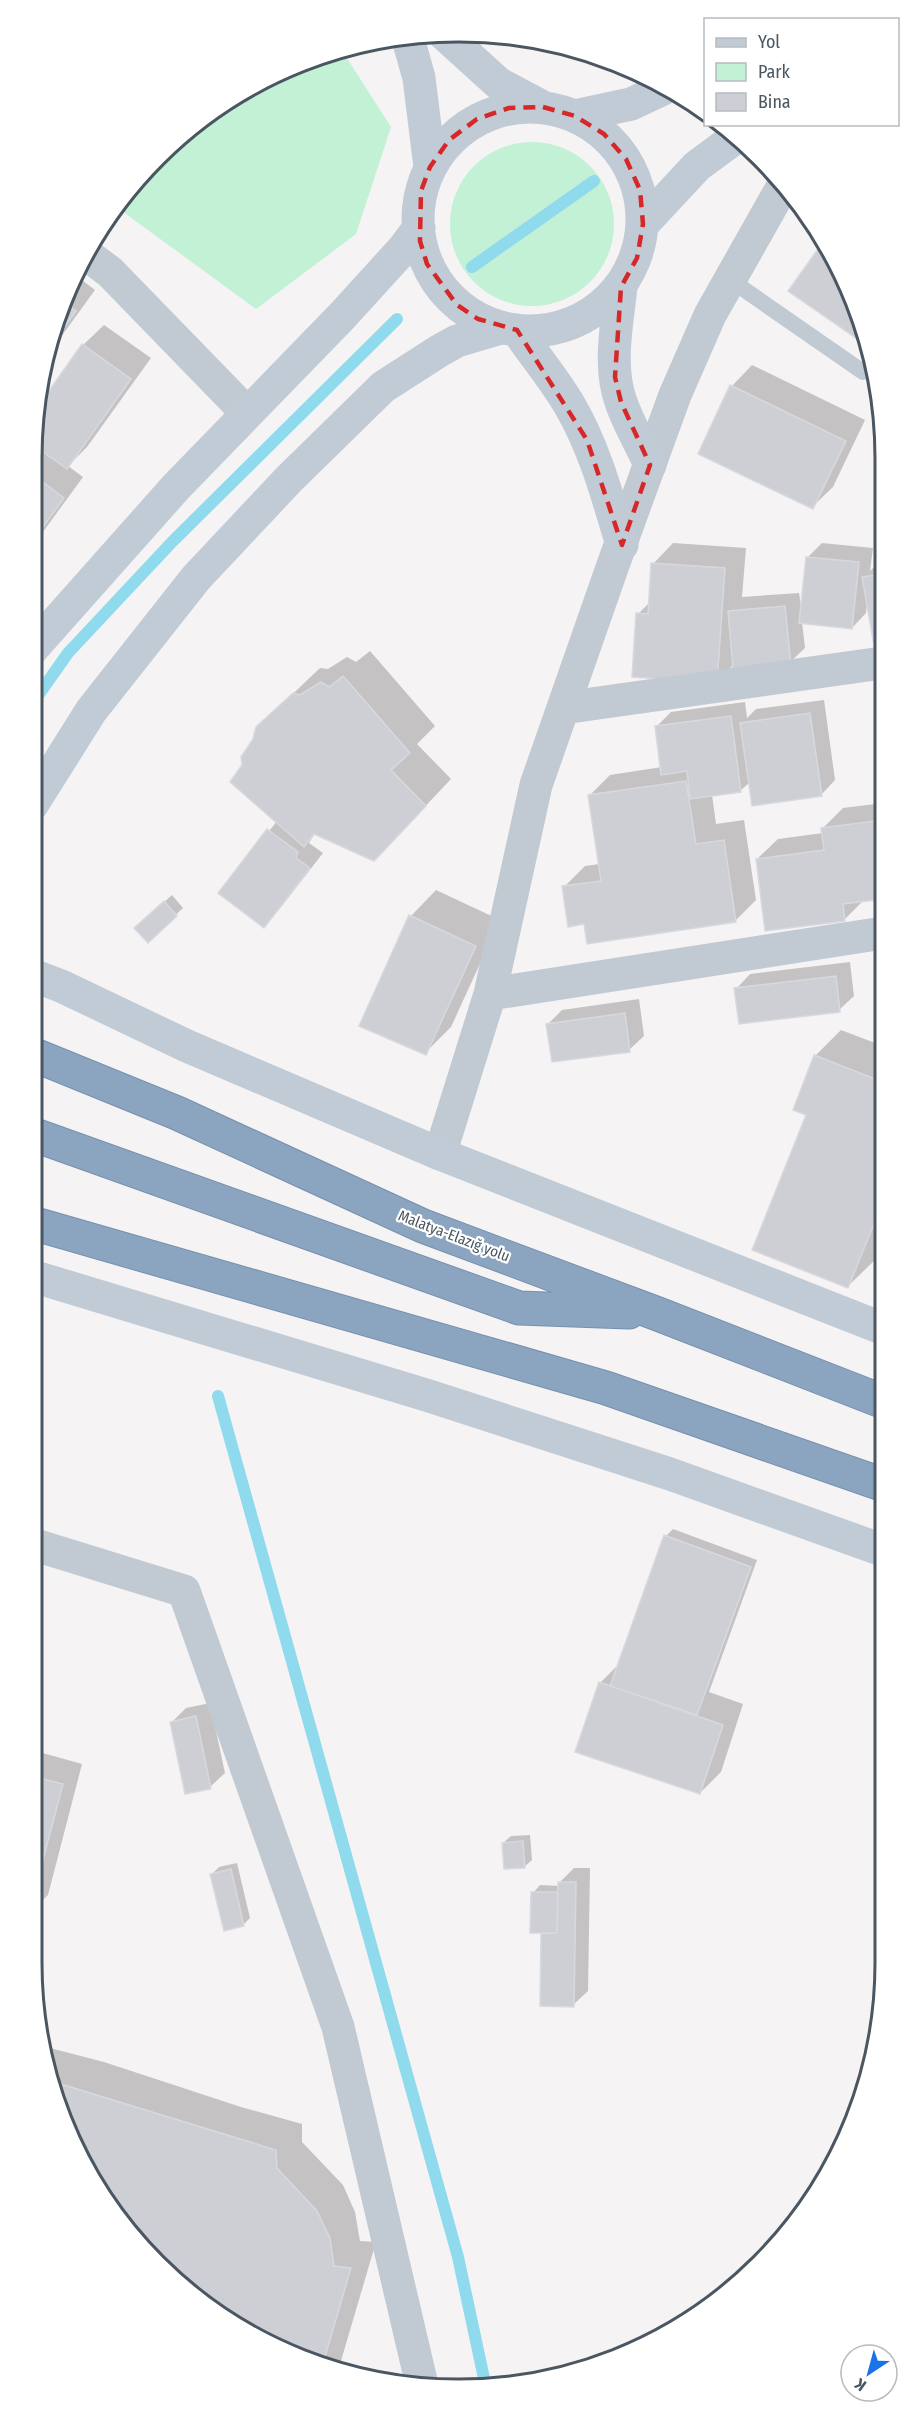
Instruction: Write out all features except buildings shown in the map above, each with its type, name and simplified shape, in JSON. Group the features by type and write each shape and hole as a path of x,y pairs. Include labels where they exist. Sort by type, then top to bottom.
{"highway":[{"name":"Malatya-Elazığ yolu","path":"42,1058 177,1113 423,1226 875,1398"},
{"path":"42,1138 519,1308 658,1314"},
{"path":"42,1226 606,1388 875,1482"}],"main road":[{"path":"453,42 498,83 543,106 575,116 604,134 627,159 640,190 644,224 637,258 621,287 597,311 575,323 551,330 525,332 478,319 457,304 440,286 427,264 420,241 418,216 421,191 430,167 449,140 477,119 509,108 543,106"},
{"path":"410,45 419,78 430,167"},
{"path":"575,116 631,104 656,92"},
{"path":"644,224 697,165 729,142"},
{"path":"42,639 176,487 246,412 343,315 404,248 419,228"},
{"path":"621,287 615,337 615,376 621,402 650,465"},
{"path":"509,329 570,406 583,432 603,484 622,545"},
{"path":"42,789 91,711 196,578 289,479 383,387 457,341 509,329"},
{"path":"42,979 196,1050 440,1154 875,1325"},
{"path":"42,1279 426,1395 670,1474 875,1547"}],"street":[{"path":"440,1154 490,994 536,785 563,708 675,395 710,315 779,193"},
{"path":"93,259 110,272 246,412"},
{"path":"563,708 875,664"},
{"path":"490,994 875,934"},
{"path":"42,1547 184,1591 338,2027 420,2377"}],"lane":[{"path":"729,279 863,372"}],"highlighted area":[{"path":"543,107 575,116 604,134 626,159 640,190 643,224 637,258 621,287 615,377 621,402 650,465 622,545 587,440 517,330 478,319 457,305 427,264 420,241 421,191 430,167 449,140 477,119 509,108"}],"green space":[{"path":"346,57 391,127 356,234 256,309 123,212 164,164 184,145 227,112 274,85"},
{"path":"532,142 563,149 590,166 607,193 614,224 607,255 590,282 563,299 532,306 501,299 474,282 457,255 450,224 457,193 474,166 501,149"}],"waterway":[{"path":"472,267 594,181"},
{"path":"42,690 68,653 172,542 397,319"},
{"path":"218,1396 458,2257 484,2378"}]}
